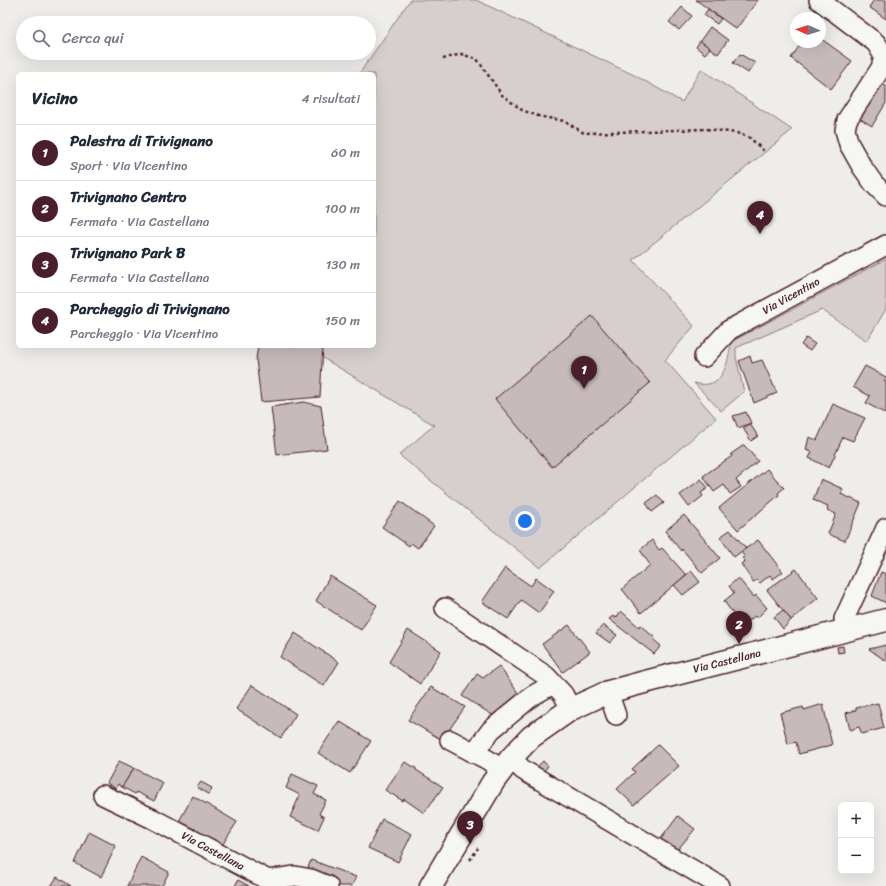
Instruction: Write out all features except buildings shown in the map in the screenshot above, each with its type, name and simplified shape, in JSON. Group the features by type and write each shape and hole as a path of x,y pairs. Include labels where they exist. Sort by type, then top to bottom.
{"main road":[{"name":"Via Castellana","path":"431,886 468,822 506,764 531,737 571,709 608,692 886,620"}],"street":[{"path":"819,0 876,43 884,56 881,68 847,120 845,130 849,144 862,167 874,184 886,196"},
{"name":"Via Vicentino","path":"704,357 729,330 886,245"},
{"path":"846,630 844,619 886,528"},
{"path":"445,608 546,676 562,694 571,709"},
{"path":"474,753 491,730 532,696 553,684"},
{"path":"608,692 616,715"},
{"path":"450,740 488,760 523,770 720,886"},
{"name":"Via Castellana","path":"103,795 153,819 268,880 295,876 312,879 328,886"}],"path":[{"path":"443,59 461,54 477,59 502,95 522,110 538,116 564,120 584,133 706,129 737,133 750,138 765,152"}],"shaded area":[{"path":"410,0 476,0 636,76 682,102 701,69 792,130 633,260 694,326 665,360 716,418 540,568 399,455 434,425 306,348 376,348 376,72 360,72 369,60 376,60 376,49"},
{"path":"886,259 886,309 867,341 822,310 736,348 736,357 744,392 721,411 694,383 712,383 718,379 726,367 731,342"}],"place":[{"name":"Parcheggio di Trivignano","path":"760,234"},
{"name":"Palestra di Trivignano","path":"584,389"},
{"name":"Trivignano Centro","path":"739,644"},
{"name":"Trivignano Park B","path":"470,844"}]}
